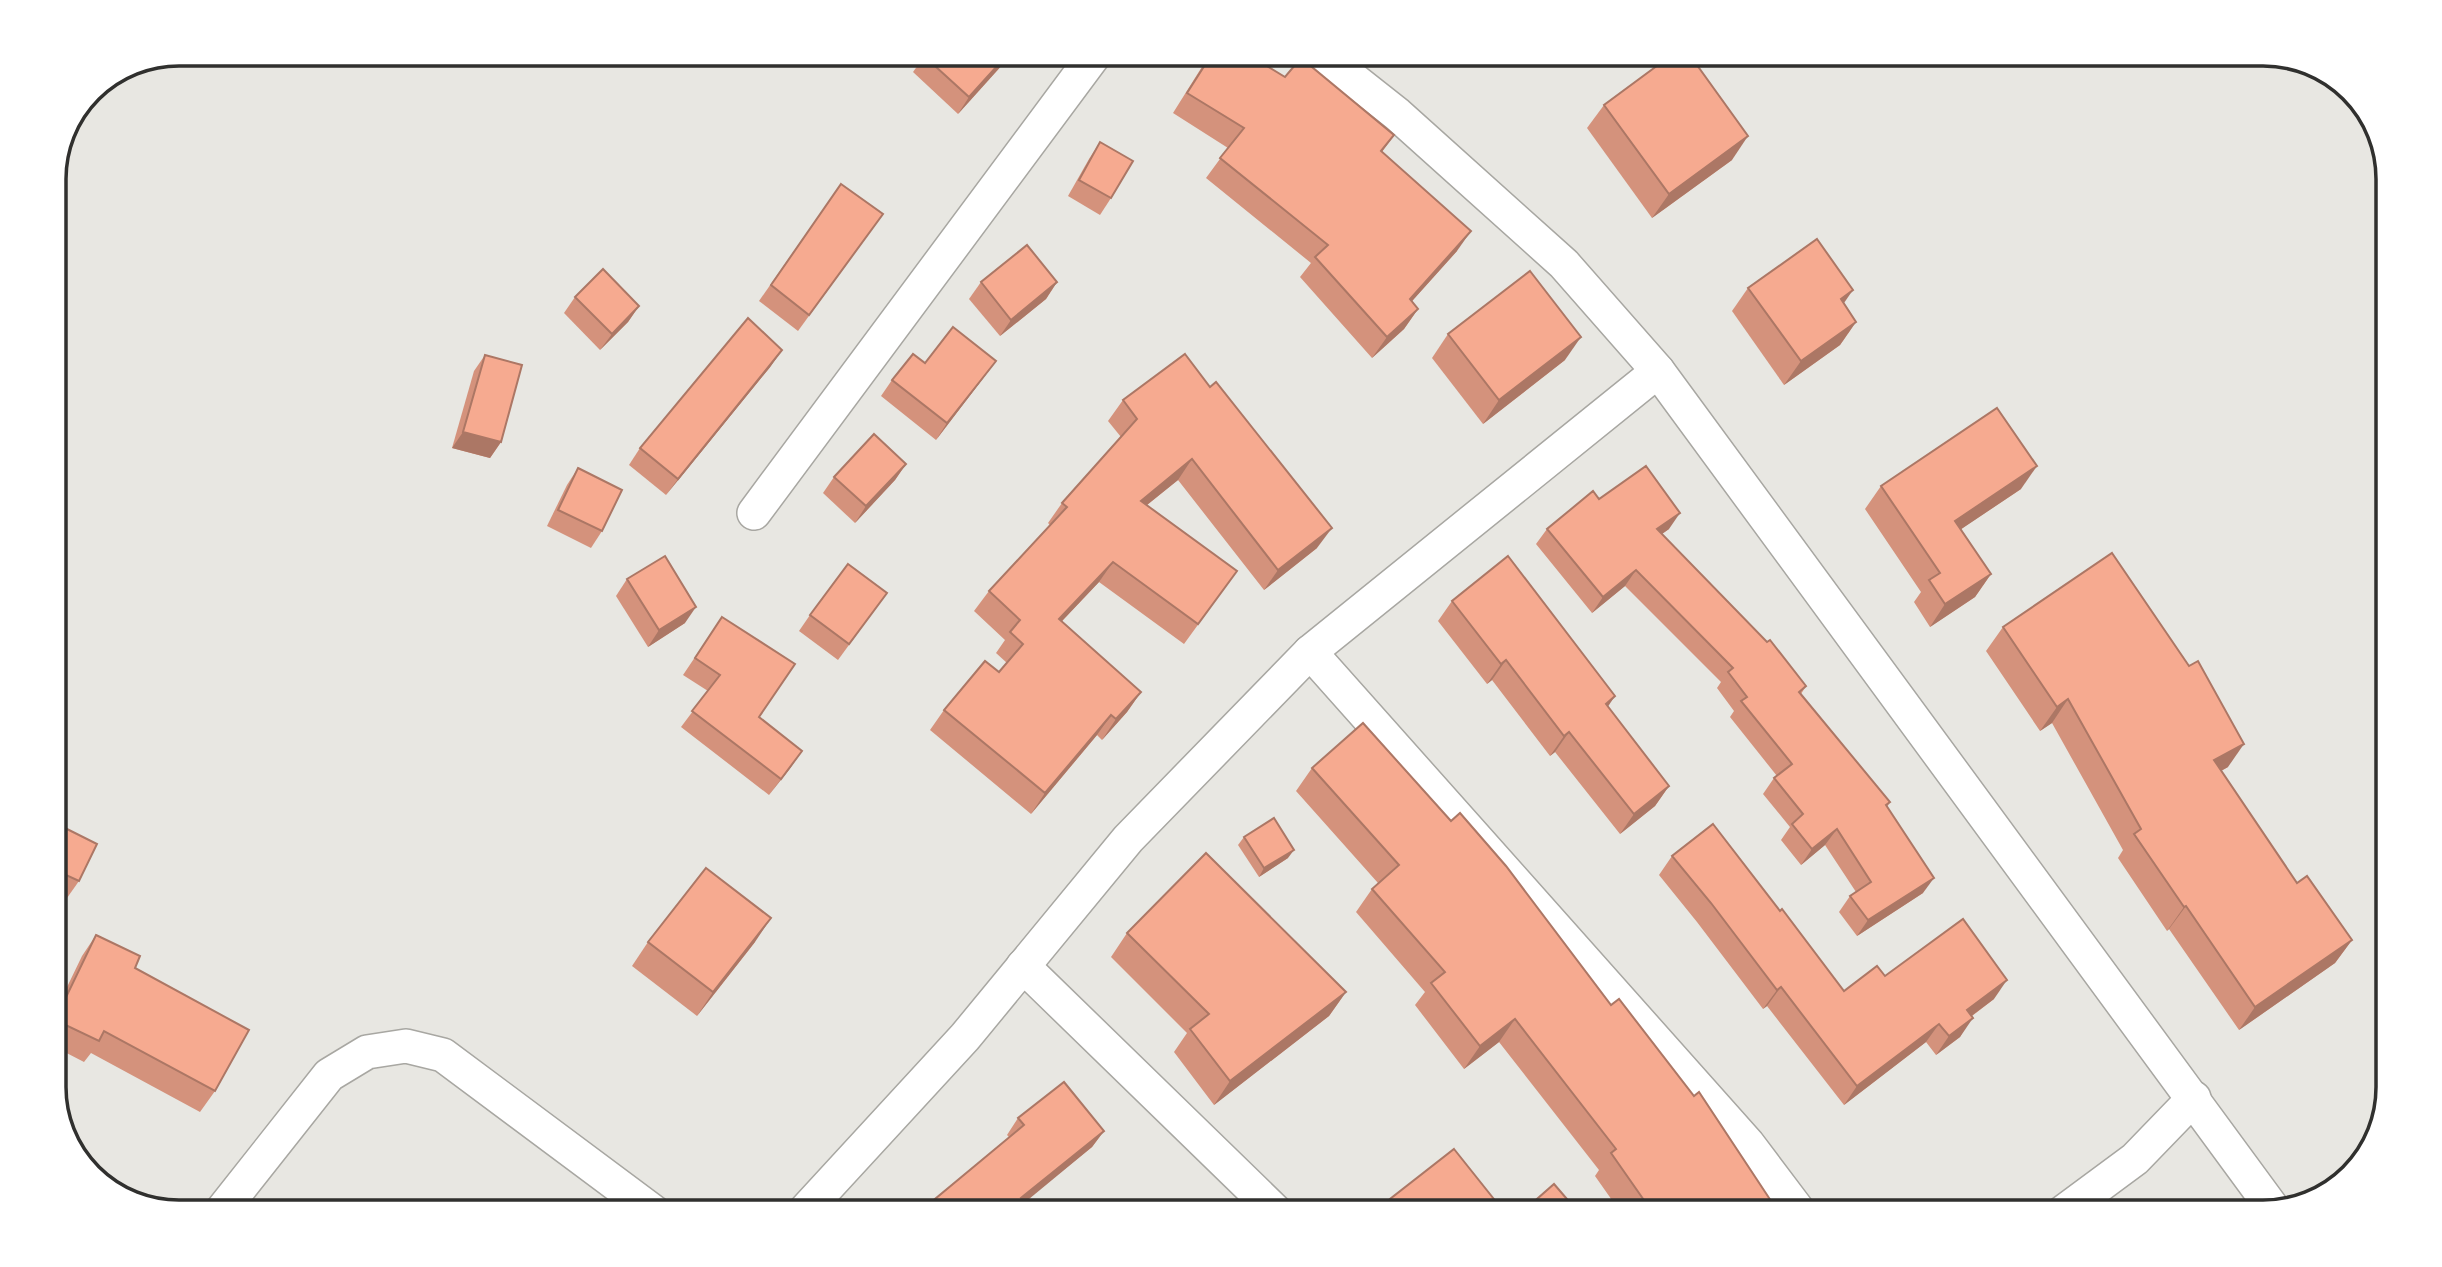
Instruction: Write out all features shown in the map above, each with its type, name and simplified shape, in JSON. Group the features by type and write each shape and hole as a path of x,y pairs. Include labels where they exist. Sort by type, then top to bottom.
{"street":[{"path":"754,513 1086,66"},
{"path":"1336,66 1397,114 1564,264 1658,371 2267,1200"},
{"path":"815,1200 965,1037 1128,839 1310,652 1658,371"},
{"path":"1310,652 1748,1144 1790,1200"},
{"path":"1023,966 1263,1200"},
{"path":"230,1200 329,1075 367,1052 406,1046 443,1055 638,1200"},
{"path":"2080,1200 2135,1159 2194,1098"}],"building":[{"path":"935,66 997,66 969,97"},
{"path":"1204,66 1267,66 1285,77 1294,66 1311,66 1394,135 1381,151 1471,231 1410,299 1418,309 1387,337 1315,257 1328,245 1220,158 1244,128 1187,93"},
{"path":"1657,66 1698,66 1748,136 1669,194 1604,105"},
{"path":"1100,142 1133,161 1111,198 1079,180"},
{"path":"841,184 883,214 809,315 771,285"},
{"path":"1817,239 1853,290 1841,299 1856,322 1801,361 1748,288"},
{"path":"1027,245 1057,282 1011,320 981,282"},
{"path":"603,269 639,306 612,334 575,297"},
{"path":"1530,271 1581,337 1499,400 1448,334"},
{"path":"748,318 782,350 678,479 640,448"},
{"path":"953,327 996,361 947,423 892,380 913,354 925,363"},
{"path":"1185,354 1210,387 1216,382 1332,528 1278,570 1192,459 1141,501 1237,571 1198,624 1113,562 1059,619 1141,692 1116,719 1111,715 1045,793 944,710 985,661 999,672 1023,644 1010,632 1020,620 989,591 1067,507 1062,503 1137,419 1123,400"},
{"path":"485,355 522,365 501,442 463,432"},
{"path":"1997,408 2037,466 1955,521 1991,574 1945,604 1929,580 1940,573 1881,486"},
{"path":"874,434 906,464 866,506 834,477"},
{"path":"1646,466 1680,513 1657,529 1767,642 1770,640 1806,686 1799,692 1890,802 1886,805 1934,878 1868,920 1850,896 1871,882 1837,829 1812,849 1792,824 1803,814 1774,778 1792,764 1741,701 1747,697 1728,672 1733,668 1636,570 1603,597 1547,529 1593,491 1599,499"},
{"path":"578,468 622,490 602,531 558,510"},
{"path":"2112,553 2189,666 2198,661 2244,744 2214,760 2297,883 2307,876 2352,940 2255,1007 2134,834 2141,829 2068,699 2057,707 2003,627"},
{"path":"665,556 696,607 659,630 627,579"},
{"path":"1508,556 1615,696 1606,704 1669,786 1634,814 1569,732 1564,736 1506,660 1501,664 1452,601"},
{"path":"848,564 887,593 849,644 810,615"},
{"path":"722,617 795,664 759,717 802,751 781,779 692,711 720,675 695,658"},
{"path":"1363,723 1451,821 1460,813 1506,866 1611,1005 1619,999 1694,1096 1699,1092 1770,1200 1644,1200 1611,1153 1616,1149 1515,1019 1480,1046 1431,983 1445,972 1372,889 1399,865 1312,768"},
{"path":"1274,818 1294,850 1264,868 1244,837"},
{"path":"1713,824 1844,991 1877,966 1885,976 1963,919 2007,980 1967,1010 1973,1018 1949,1036 1939,1024 1857,1086 1781,987 1777,990 1672,856"},
{"path":"67,829 97,844 79,881 67,876"},
{"path":"1206,853 1346,992 1230,1081 1190,1029 1209,1014 1127,933"},
{"path":"706,868 771,918 713,992 648,942"},
{"path":"96,935 140,956 135,968 249,1030 215,1091 104,1031 99,1041 67,1026 67,995"},
{"path":"1064,1082 1104,1131 1021,1198 1023,1200 934,1200 1024,1125 1018,1118"},
{"path":"1454,1149 1495,1200 1391,1200"},
{"path":"1554,1184 1568,1200 1536,1200"}]}
